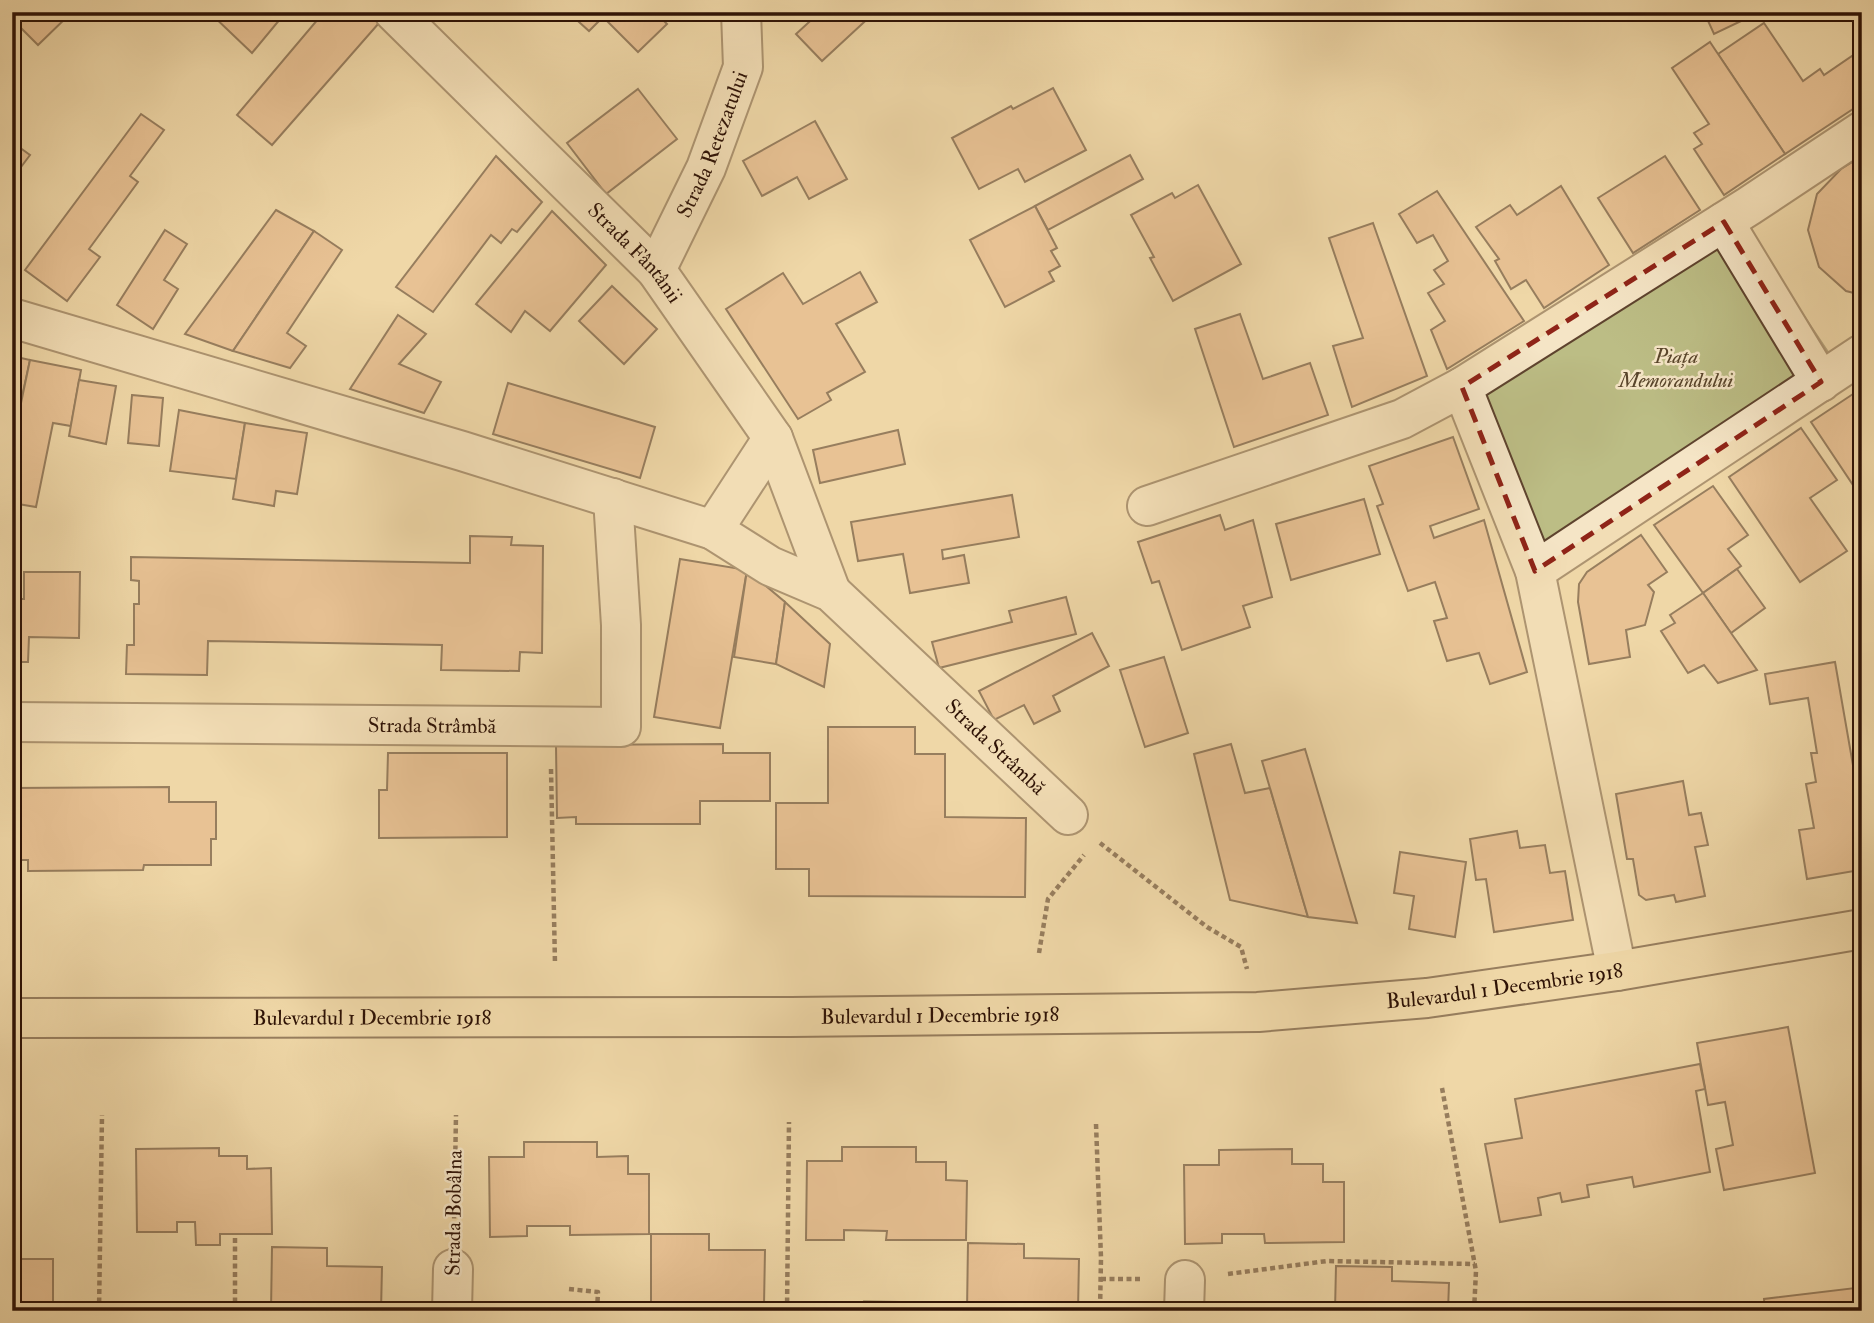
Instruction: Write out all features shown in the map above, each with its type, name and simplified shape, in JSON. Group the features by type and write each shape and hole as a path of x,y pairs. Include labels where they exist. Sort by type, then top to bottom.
{"main road":[{"name":"Bulevardul 1 Decembrie 1918","path":"12,1018 763,1018 1258,1012 1427,998 1617,971 1862,929"}],"street":[{"name":"Strada Fântânii","path":"394,12 656,270 773,438"},
{"name":"Strada Retezatului","path":"656,270 706,168 743,67 741,12"},
{"path":"1147,506 1402,419 1462,387 1724,222 1862,131"},
{"path":"1724,222 1821,382"},
{"name":"Strada Strâmbă","path":"12,318 449,447 713,530 770,566 831,592 1068,815"},
{"path":"1535,571 1862,355"},
{"path":"1462,387 1535,571 1617,971"},
{"path":"713,530 773,438"},
{"name":"Strada Strâmbă","path":"773,438 831,592"},
{"name":"Strada Strâmbă","path":"12,722 621,727 621,625 612,499"},
{"name":"Strada Bobâlna","path":"452,1311 453,1269"}],"path":[{"path":"550,726 555,964"},
{"path":"1068,815 1207,927 1241,947 1249,978"},
{"path":"1039,953 1048,899 1078,863"},
{"path":"1442,1088 1475,1264 1474,1311"},
{"path":"99,1311 102,1115"},
{"name":"Strada Bobâlna","path":"453,1269 456,1115"},
{"path":"787,1311 789,1122"},
{"path":"1096,1124 1100,1311"},
{"path":"235,1311 236,1234"},
{"path":"1101,1279 1184,1295 1327,1261 1475,1264"},
{"path":"569,1289 598,1292 597,1311"}],"highlighted area":[{"path":"1724,222 1821,382 1535,571 1462,387"}],"green space":[{"name":"Piața Memorandului","path":"1744,227 1834,361 1541,552 1479,399"},
{"path":"864,1301 937,1303 937,1311 863,1311"}],"building":[{"path":"12,12 70,14 38,45 12,19"},
{"path":"209,12 286,12 252,53"},
{"path":"324,12 368,12 379,23 272,145 237,115"},
{"path":"568,12 608,12 589,31"},
{"path":"608,12 655,12 667,24 638,52 603,17"},
{"path":"820,12 875,12 822,61 796,34"},
{"path":"1704,12 1760,12 1714,34"},
{"path":"1764,23 1803,81 1820,69 1824,75 1852,56 1862,71 1862,103 1785,154 1718,54"},
{"path":"1710,42 1785,154 1724,195 1694,149 1702,144 1694,133 1709,124 1672,68"},
{"path":"1053,88 1086,150 1025,182 1018,169 979,189 952,138 1011,106 1013,109"},
{"path":"638,89 677,139 606,194 567,143"},
{"path":"141,114 164,130 130,176 138,182 89,249 100,257 67,301 25,270"},
{"path":"815,121 847,179 809,199 797,177 762,196 743,161"},
{"path":"12,142 30,155 12,179"},
{"path":"1130,155 1143,179 1048,230 1035,206"},
{"path":"496,156 542,202 517,232 512,229 501,243 491,235 433,312 396,287"},
{"path":"1665,156 1700,210 1633,253 1598,198"},
{"path":"1862,156 1862,295 1846,291 1819,267 1808,230 1817,194 1841,169"},
{"path":"1198,185 1241,264 1173,301 1150,258 1154,257 1131,215 1172,193 1175,198"},
{"path":"1561,186 1609,265 1544,308 1526,280 1511,289 1495,261 1499,259 1476,227 1510,205 1517,215"},
{"path":"1437,191 1524,321 1447,369 1431,330 1445,321 1428,293 1444,284 1434,270 1448,261 1433,235 1417,243 1399,214"},
{"path":"1035,206 1057,248 1051,251 1060,266 1049,272 1054,281 1005,307 970,240"},
{"path":"276,210 314,231 233,351 185,334"},
{"path":"552,211 606,265 550,331 525,311 511,332 476,304"},
{"path":"1373,223 1427,376 1352,407 1333,346 1363,338 1329,238"},
{"path":"165,230 187,244 164,280 178,289 153,329 117,305"},
{"path":"314,231 342,250 287,333 306,346 290,368 233,351"},
{"path":"860,272 877,302 836,324 865,372 827,393 831,400 798,419 726,309 783,273 803,304"},
{"path":"612,286 657,329 624,364 579,321"},
{"path":"1240,314 1263,379 1310,363 1328,415 1234,447 1195,329"},
{"path":"398,315 426,334 399,364 441,382 424,413 350,389"},
{"path":"12,356 30,360 17,420 12,419"},
{"path":"30,360 81,370 71,426 53,423 36,507 12,503 12,446"},
{"path":"79,380 116,386 106,444 69,436"},
{"path":"508,383 655,427 640,478 493,434"},
{"path":"1862,388 1862,492 1859,494 1811,422"},
{"path":"132,395 163,398 159,446 128,443"},
{"path":"179,410 245,423 236,479 170,471"},
{"path":"245,423 307,433 297,494 276,491 274,506 233,499"},
{"path":"1801,428 1837,480 1810,498 1847,551 1800,582 1729,477"},
{"path":"898,430 905,464 820,483 813,450"},
{"path":"1453,437 1479,509 1430,526 1434,538 1484,520 1527,672 1490,684 1479,653 1447,661 1434,621 1447,618 1435,582 1408,591 1377,506 1383,504 1369,466"},
{"path":"1713,486 1748,535 1728,549 1741,566 1703,593 1654,525"},
{"path":"1012,495 1019,537 942,550 943,559 964,555 969,583 910,593 903,554 858,561 851,522"},
{"path":"1364,499 1380,554 1291,580 1276,524"},
{"path":"1220,515 1225,530 1253,520 1272,597 1243,606 1250,627 1182,650 1159,581 1152,583 1138,542"},
{"path":"1641,535 1667,572 1648,585 1654,592 1645,625 1626,630 1630,657 1589,664 1578,602 1579,584 1587,572"},
{"path":"470,536 512,537 511,545 543,546 542,653 520,652 519,671 441,670 442,645 208,641 207,675 126,674 127,645 134,645 134,604 139,604 139,581 131,580 131,557 470,563"},
{"path":"680,559 747,570 720,728 654,717"},
{"path":"1737,569 1765,608 1731,633 1703,593"},
{"path":"747,570 785,602 776,664 734,657"},
{"path":"24,572 80,572 79,638 29,637 28,662 12,662 12,599 24,599"},
{"path":"1703,593 1757,670 1718,683 1704,665 1688,673 1661,631 1675,623 1670,615"},
{"path":"1066,597 1076,634 939,668 932,642 1012,622 1009,611"},
{"path":"785,602 830,644 824,687 776,664"},
{"path":"1092,633 1109,666 1053,696 1060,711 1034,724 1024,705 994,720 979,691"},
{"path":"1164,657 1188,733 1145,747 1120,670"},
{"path":"1835,662 1862,817 1862,865 1859,866 1860,870 1807,879 1799,830 1814,828 1806,784 1816,782 1811,753 1817,753 1808,698 1770,704 1765,674"},
{"path":"828,727 915,727 915,754 945,754 945,817 1026,818 1025,897 809,896 809,869 776,869 776,803 828,803"},
{"path":"723,744 723,753 770,753 770,801 700,801 700,824 576,824 576,817 557,818 556,745"},
{"path":"1231,744 1245,793 1270,788 1308,917 1230,900 1194,754"},
{"path":"1305,749 1357,923 1308,917 1262,761"},
{"path":"388,753 507,753 507,837 379,838 379,790 387,790"},
{"path":"1683,781 1689,815 1701,813 1708,845 1695,847 1705,896 1676,902 1674,895 1646,900 1639,895 1633,859 1627,859 1616,794"},
{"path":"169,787 169,802 216,802 216,839 211,839 211,865 144,865 143,870 28,871 28,860 12,860 12,788"},
{"path":"1517,831 1520,848 1545,845 1550,873 1565,871 1573,920 1494,932 1486,879 1476,880 1470,839"},
{"path":"1400,852 1466,862 1455,937 1409,929 1414,896 1394,893"},
{"path":"1788,1027 1815,1173 1724,1190 1716,1149 1733,1145 1725,1102 1708,1105 1697,1043"},
{"path":"1700,1064 1705,1089 1696,1091 1710,1172 1634,1187 1632,1177 1587,1185 1589,1197 1562,1202 1560,1193 1538,1198 1541,1215 1500,1222 1485,1144 1522,1138 1515,1099"},
{"path":"524,1142 597,1142 597,1157 628,1156 628,1174 649,1174 649,1234 570,1235 570,1226 527,1226 527,1236 490,1237 489,1157 524,1157"},
{"path":"842,1147 916,1147 916,1162 946,1162 946,1180 967,1181 966,1240 886,1240 887,1231 844,1230 844,1240 806,1240 807,1161 842,1161"},
{"path":"219,1148 219,1156 247,1156 247,1169 271,1168 272,1234 220,1234 220,1245 196,1245 195,1222 177,1222 177,1232 137,1232 136,1149"},
{"path":"1292,1149 1292,1164 1323,1164 1323,1182 1344,1182 1344,1242 1265,1243 1264,1234 1222,1234 1222,1243 1185,1244 1184,1165 1219,1165 1219,1150"},
{"path":"651,1234 709,1234 709,1250 765,1250 764,1305 747,1305 747,1311 637,1311 651,1308"},
{"path":"968,1243 1024,1244 1024,1258 1079,1259 1078,1311 967,1311"},
{"path":"272,1247 327,1248 327,1266 382,1267 381,1311 271,1311"},
{"path":"12,1259 53,1259 53,1311 12,1311"},
{"path":"1336,1266 1392,1267 1392,1281 1449,1283 1448,1311 1335,1311"},
{"path":"1855,1288 1857,1311 1765,1311 1764,1299"}]}
